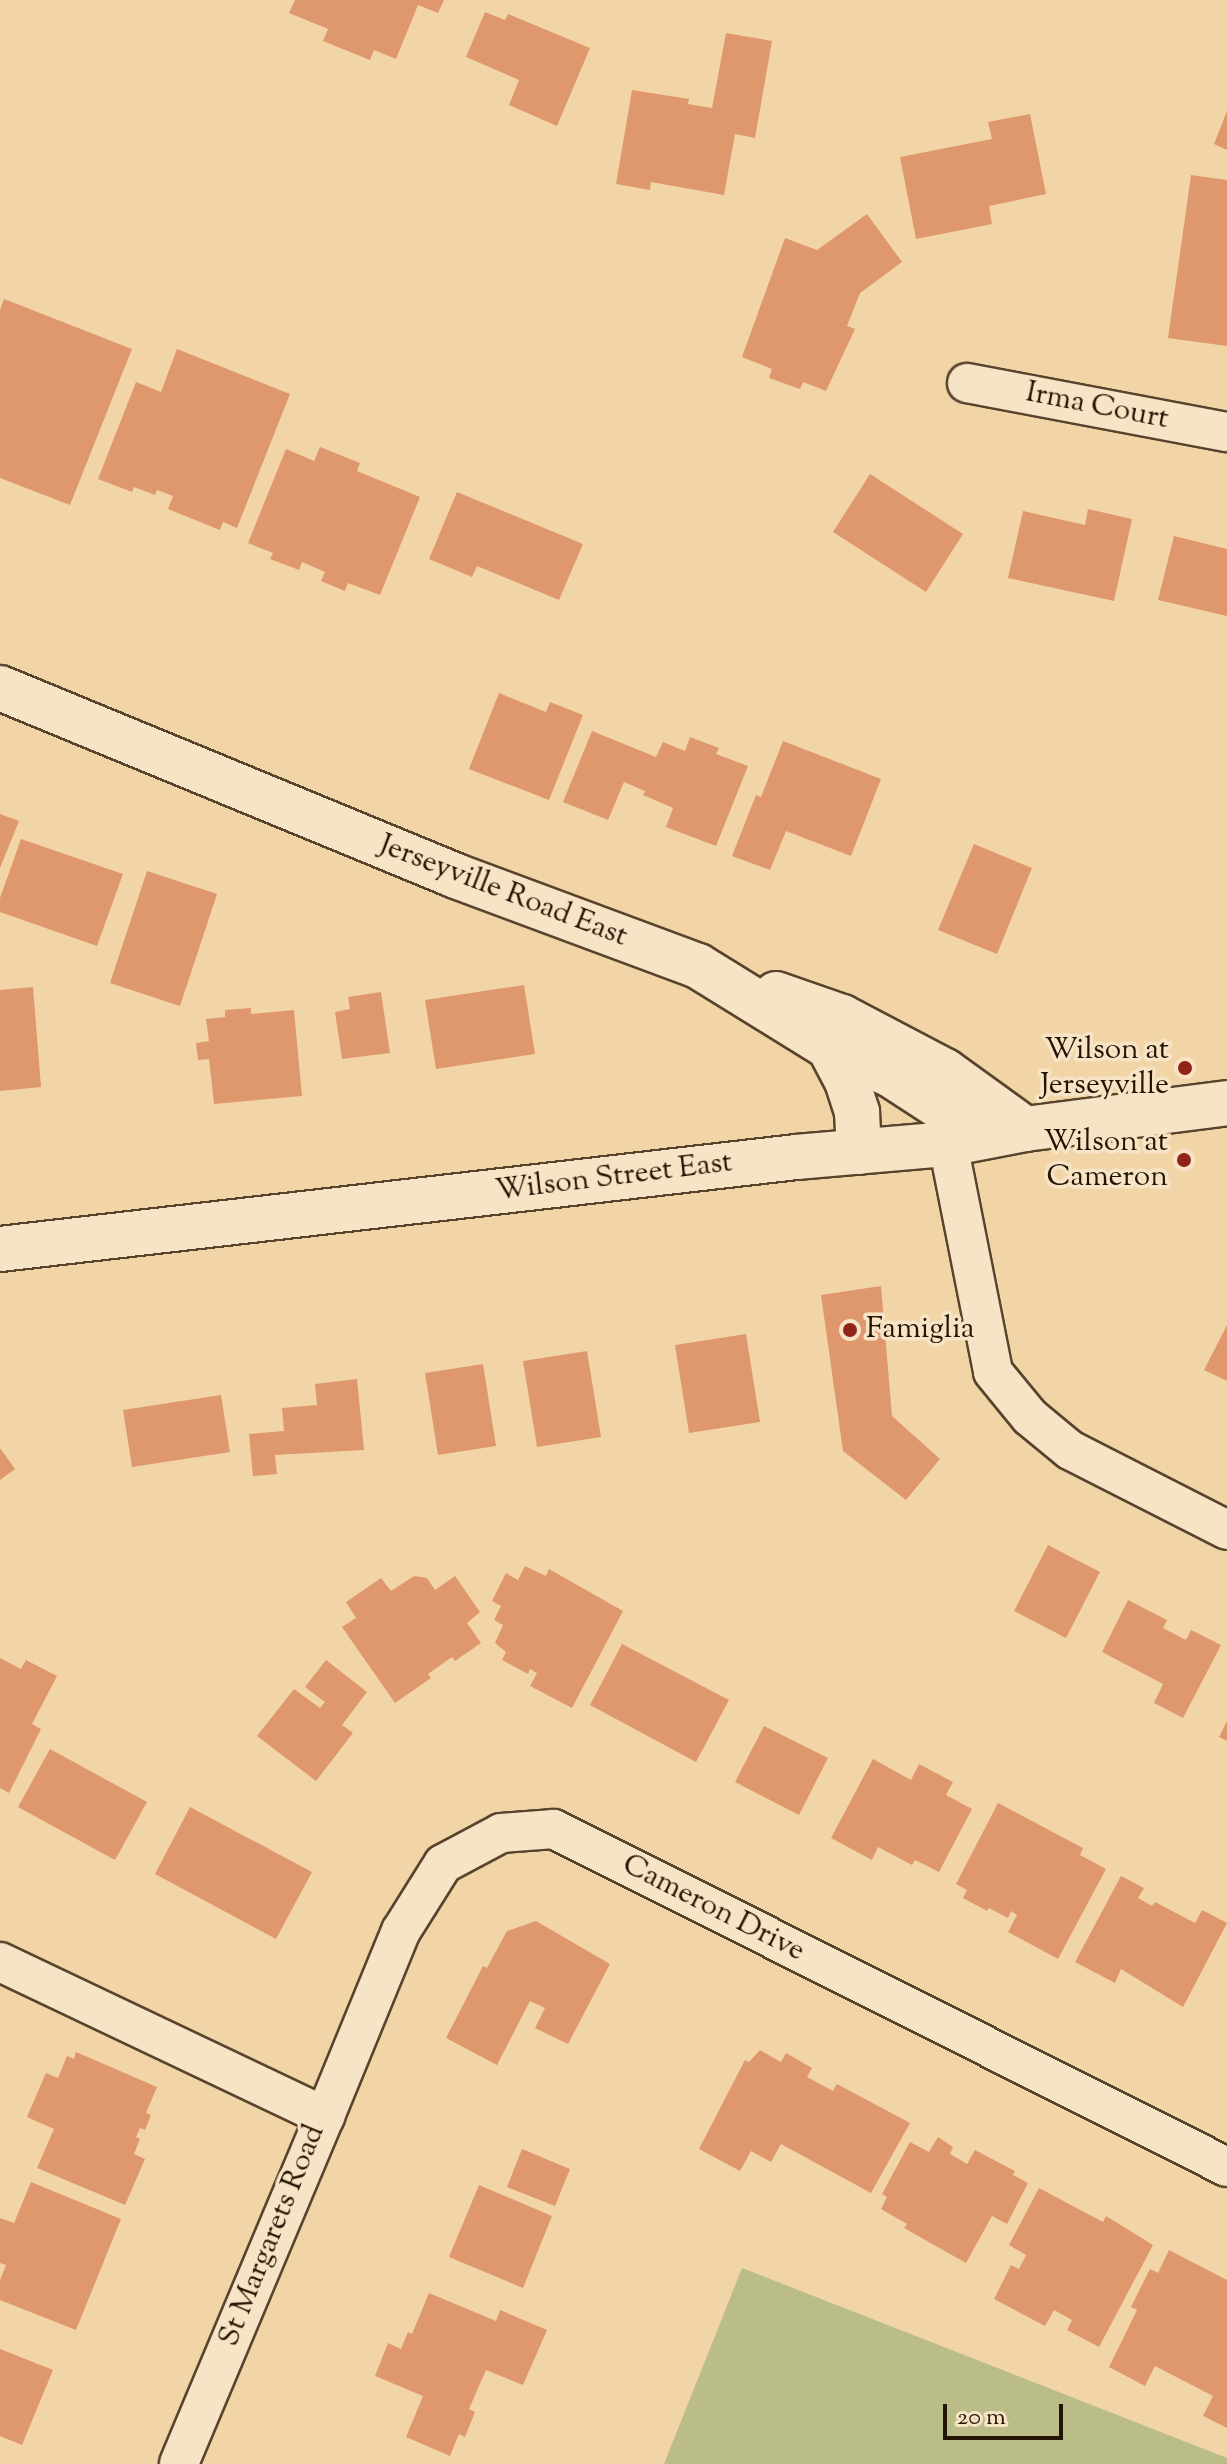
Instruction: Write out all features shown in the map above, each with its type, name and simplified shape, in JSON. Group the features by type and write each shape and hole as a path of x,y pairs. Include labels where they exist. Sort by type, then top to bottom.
{"main road":[{"name":"Jerseyville Road East","path":"0,688 456,876 698,966 829,1047 891,1075 986,1136"},
{"path":"698,966 842,1017 945,1071 986,1136"},
{"path":"829,1047 847,1081 857,1112 859,1152"},
{"name":"Wilson Street East","path":"0,1249 859,1152 1227,1103"}],"street":[{"name":"Irma Court","path":"967,383 1227,432"},
{"path":"986,1136 993,1372 1030,1417 1070,1450 1227,1530"},
{"name":"Cameron Drive","path":"325,2116 401,1931 443,1864 501,1833 554,1829 1227,2167"},
{"name":"St Margarets Road","path":"0,1962 325,2116 179,2464"}],"green space":[{"path":"742,2268 1227,2458 1227,2464 664,2464"}],"building":[{"path":"295,0 444,0 438,13 418,5 396,59 374,50 370,60 323,41 328,29 289,13"},
{"path":"485,12 505,20 508,14 590,48 557,126 509,105 519,80 466,57"},
{"path":"726,33 772,41 755,138 735,134 724,195 651,182 650,190 616,184 632,90 689,99 688,104 712,108"},
{"path":"1227,111 1227,150 1214,144"},
{"path":"1030,114 1046,194 989,206 992,224 916,239 900,157 992,139 988,122"},
{"path":"1191,175 1227,180 1227,346 1168,338"},
{"path":"867,214 902,262 860,293 847,326 855,329 826,391 803,382 800,389 769,378 772,369 742,357 785,238 817,250"},
{"path":"4,299 132,349 70,505 0,478 0,310"},
{"path":"177,349 290,394 237,528 223,522 220,530 168,509 173,496 157,490 155,495 134,487 132,492 98,479 136,382 161,392"},
{"path":"320,447 360,463 357,471 420,497 380,595 348,583 345,591 321,581 325,572 302,562 299,570 270,559 273,553 248,543 286,449 314,461"},
{"path":"870,474 963,534 926,592 833,532"},
{"path":"457,492 583,544 559,600 477,566 472,577 429,559"},
{"path":"1088,509 1132,519 1114,601 1008,578 1023,511 1085,525"},
{"path":"1174,536 1227,549 1227,616 1158,600"},
{"path":"499,693 546,712 550,702 583,715 549,800 469,769"},
{"path":"592,731 656,757 663,742 685,751 690,737 719,748 716,754 748,766 716,846 666,827 673,808 643,795 645,791 624,782 608,820 563,802"},
{"path":"783,741 881,779 851,856 786,831 770,870 732,856 756,795 761,797"},
{"path":"0,814 19,821 0,868"},
{"path":"21,839 123,874 97,946 0,912 0,898"},
{"path":"974,844 1032,868 997,954 938,930"},
{"path":"147,871 217,894 180,1006 110,983"},
{"path":"524,985 535,1054 436,1069 425,1000"},
{"path":"33,987 41,1087 0,1091 0,990"},
{"path":"381,992 390,1053 342,1059 335,1012 350,1009 348,997"},
{"path":"251,1008 251,1014 294,1010 302,1096 214,1104 209,1059 198,1060 196,1043 209,1041 206,1019 225,1017 225,1010"},
{"path":"881,1286 892,1416 940,1459 906,1500 843,1451 821,1295"},
{"path":"1227,1325 1227,1381 1204,1370"},
{"path":"746,1334 760,1422 689,1433 675,1345"},
{"path":"587,1351 601,1437 537,1447 523,1361"},
{"path":"483,1364 496,1446 438,1455 425,1373"},
{"path":"357,1379 364,1450 275,1455 277,1474 253,1476 249,1434 284,1431 282,1408 317,1405 315,1384"},
{"path":"221,1395 230,1452 132,1467 123,1410"},
{"path":"0,1448 15,1469 0,1480"},
{"path":"1048,1545 1100,1572 1066,1638 1014,1611"},
{"path":"525,1566 546,1576 549,1569 623,1611 572,1708 530,1686 537,1673 530,1669 528,1674 502,1660 506,1652 495,1643 503,1625 494,1620 501,1606 492,1601 506,1573 518,1580"},
{"path":"414,1576 427,1578 435,1590 455,1576 480,1612 467,1623 481,1643 455,1661 452,1657 428,1674 431,1678 395,1703 342,1627 356,1618 346,1602 381,1578 391,1591"},
{"path":"1128,1600 1167,1620 1163,1628 1186,1640 1191,1630 1221,1645 1183,1718 1154,1703 1163,1684 1102,1652"},
{"path":"622,1644 729,1700 696,1762 590,1705"},
{"path":"0,1658 21,1669 26,1660 57,1676 32,1724 41,1729 9,1793 0,1788"},
{"path":"326,1660 367,1692 342,1725 353,1733 316,1781 257,1736 294,1689 320,1708 325,1702 305,1687"},
{"path":"1227,1721 1227,1741 1219,1737"},
{"path":"764,1726 828,1758 799,1815 735,1782"},
{"path":"50,1749 147,1802 115,1860 18,1807"},
{"path":"873,1759 911,1780 919,1764 953,1782 946,1795 972,1809 939,1872 915,1860 912,1865 878,1847 872,1860 831,1838"},
{"path":"998,1803 1083,1848 1080,1855 1106,1869 1058,1959 1008,1932 1017,1915 1011,1911 1008,1918 989,1908 987,1911 963,1898 967,1890 956,1884"},
{"path":"190,1807 312,1872 276,1939 155,1874"},
{"path":"1121,1876 1144,1888 1138,1898 1152,1906 1155,1902 1195,1923 1202,1910 1227,1923 1183,2007 1121,1969 1115,1983 1075,1962"},
{"path":"536,1921 610,1964 568,2044 535,2028 545,2008 530,2001 497,2065 446,2038 483,1966 487,1968 507,1931"},
{"path":"760,2050 781,2062 786,2053 812,2068 807,2077 833,2091 837,2084 910,2123 871,2193 781,2144 771,2162 751,2151 740,2171 699,2149 745,2060 749,2062"},
{"path":"76,2052 157,2087 146,2113 151,2115 145,2130 140,2128 136,2137 140,2139 134,2154 145,2159 125,2205 37,2168 54,2129 27,2117 46,2073 58,2078 67,2056 74,2059"},
{"path":"938,2137 953,2147 950,2154 967,2164 975,2150 1015,2171 1013,2175 1028,2183 1007,2224 992,2216 966,2263 904,2228 907,2224 881,2209 887,2197 882,2194 910,2142 929,2152"},
{"path":"522,2149 570,2169 555,2206 507,2187"},
{"path":"31,2182 121,2219 76,2330 0,2300 0,2280 6,2265 0,2263 0,2218 14,2223"},
{"path":"479,2185 552,2216 523,2288 449,2257"},
{"path":"1039,2188 1103,2222 1106,2216 1153,2245 1099,2347 1067,2330 1072,2320 1054,2310 1045,2326 994,2299 1011,2265 1019,2269 1026,2255 1009,2245"},
{"path":"1169,2250 1227,2280 1227,2428 1203,2416 1213,2396 1155,2366 1145,2386 1109,2367 1137,2310 1131,2307 1150,2269 1158,2273"},
{"path":"429,2293 496,2321 500,2310 547,2330 523,2385 486,2370 469,2409 475,2412 465,2437 459,2434 450,2456 406,2437 423,2396 375,2376 388,2343 401,2349 408,2332 412,2334"},
{"path":"0,2349 53,2370 22,2445 0,2436"}],"place":[{"name":"Wilson at Jerseyville","path":"1185,1068"},
{"name":"Wilson at Cameron","path":"1184,1160"},
{"name":"Famiglia","path":"850,1330"}]}
